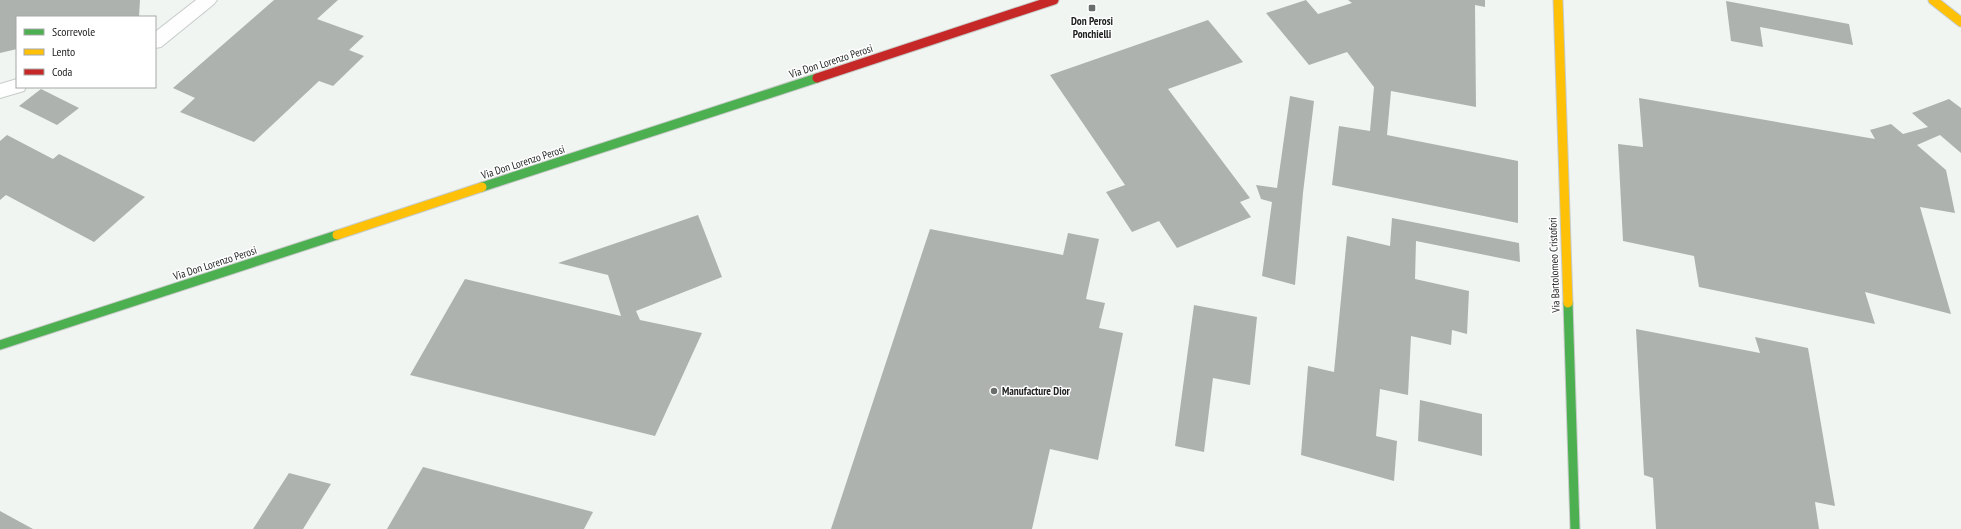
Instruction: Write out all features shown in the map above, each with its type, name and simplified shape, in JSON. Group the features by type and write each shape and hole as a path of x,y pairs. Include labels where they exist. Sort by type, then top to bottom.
{"street":[{"name":"Via Don Lorenzo Perosi","path":"0,345 882,58 1054,0"},
{"name":"Via Bartolomeo Cristofori","path":"1558,0 1575,529"},
{"path":"1933,0 1961,22"}],"lane":[{"path":"156,41 208,0"},
{"path":"0,91 16,86"}],"building":[{"path":"0,0 140,0 139,16 16,16 16,49 0,53"},
{"path":"274,0 338,0 317,19 364,36 349,50 364,56 333,86 319,81 254,142 180,112 195,98 173,88"},
{"path":"1306,0 1318,14 1352,3 1348,0 1485,0 1485,7 1475,5 1476,107 1391,91 1387,135 1518,161 1518,223 1332,185 1339,126 1370,131 1374,87 1347,52 1309,65 1266,13"},
{"path":"1726,1 1849,24 1853,45 1760,27 1763,47 1731,41"},
{"path":"1208,20 1243,62 1168,89 1250,198 1240,202 1251,217 1177,248 1159,221 1132,232 1106,192 1125,185 1050,75"},
{"path":"41,89 79,108 57,125 19,106"},
{"path":"1290,96 1314,101 1303,193 1295,285 1262,276 1272,202 1261,199 1256,185 1277,188"},
{"path":"1639,98 1875,139 1870,130 1891,124 1903,134 1928,127 1912,113 1949,99 1961,108 1961,153 1940,135 1917,145 1946,170 1955,213 1920,207 1951,314 1865,292 1875,324 1699,287 1694,256 1623,241 1618,144 1643,147"},
{"path":"7,135 53,159 59,154 145,197 94,242 6,195 0,200 0,141"},
{"path":"698,215 722,277 636,311 640,320 702,333 655,436 410,375 465,279 621,316 608,275 558,263"},
{"path":"1392,218 1519,243 1520,262 1416,241 1415,279 1469,291 1467,334 1452,330 1451,345 1411,336 1408,395 1380,389 1376,436 1397,441 1394,481 1301,455 1308,366 1334,372 1347,236 1390,246"},
{"name":"Manufacture Dior","path":"930,229 1063,255 1068,233 1099,239 1086,299 1105,303 1099,328 1123,333 1098,460 1050,449 1032,529 831,529"},
{"path":"1194,305 1257,317 1250,385 1213,378 1204,452 1175,446"},
{"path":"1636,329 1760,353 1755,337 1808,348 1835,506 1815,502 1819,529 1656,529 1653,478 1644,475"},
{"path":"1420,400 1482,414 1482,456 1418,441"},
{"path":"423,467 593,512 584,529 387,529"},
{"path":"289,473 331,484 303,529 253,529"},
{"path":"0,511 33,529 0,529"}],"traffic: fast":[{"path":"482,187 817,78"},
{"path":"0,345 337,235"},
{"path":"1568,303 1575,529"}],"traffic: slow":[{"path":"1558,0 1568,303"},
{"path":"1933,0 1961,22"},
{"path":"337,235 482,187"}],"traffic: jam":[{"path":"817,78 1054,0"}],"place":[{"name":"Don Perosi Ponchielli","path":"1092,8"},
{"name":"Manufacture Dior","path":"994,391"}]}
